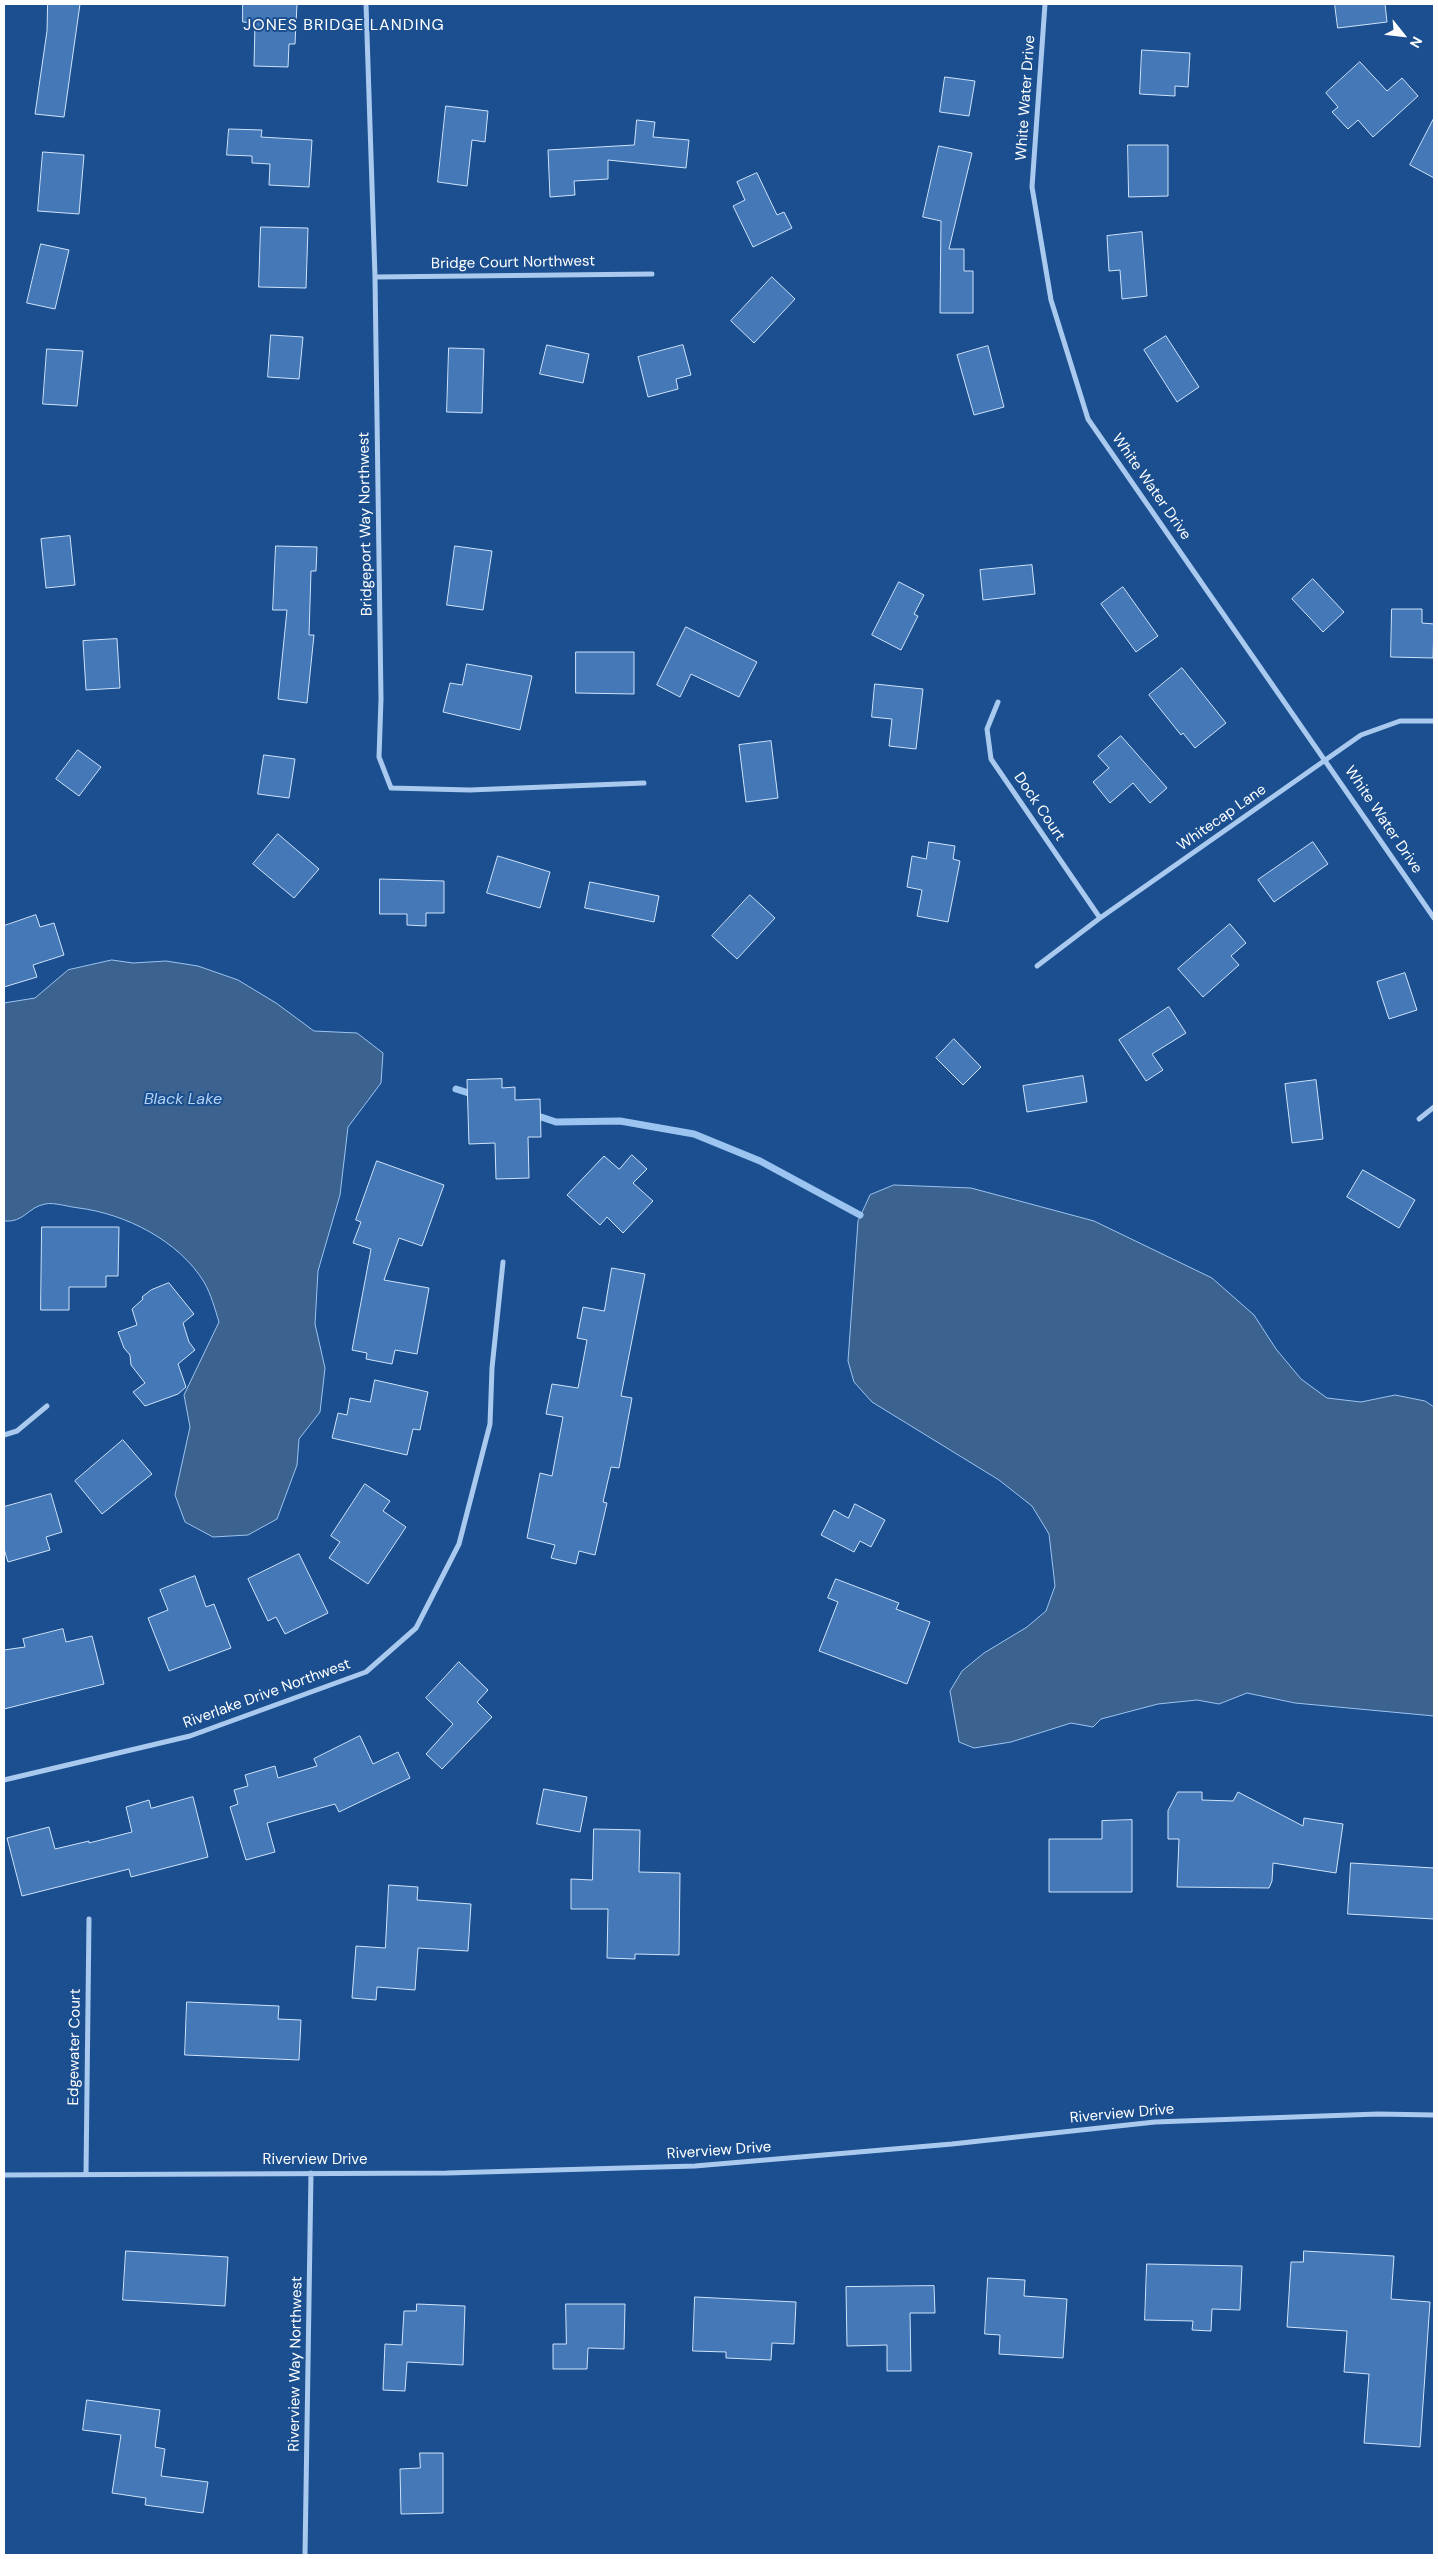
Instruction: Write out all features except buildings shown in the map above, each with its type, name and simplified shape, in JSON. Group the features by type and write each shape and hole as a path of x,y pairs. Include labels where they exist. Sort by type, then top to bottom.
{"street":[{"name":"Bridgeport Way Northwest","path":"366,4 375,277 382,699 378,757 391,788 470,790 644,783"},
{"name":"White Water Drive","path":"1045,4 1032,187 1051,300 1088,419 1327,760 1434,918"},
{"name":"Bridge Court Northwest","path":"375,277 652,274"},
{"name":"Dock Court","path":"998,702 987,729 991,759 1100,918"},
{"name":"Whitecap Lane","path":"1037,966 1100,918 1361,735 1400,721 1434,722"},
{"path":"1419,1119 1434,1107"},
{"name":"Riverlake Drive Northwest","path":"4,1780 190,1736 366,1672 416,1628 459,1544 490,1424 492,1368 504,1262"},
{"path":"4,1435 17,1431 47,1406"},
{"name":"Edgewater Court","path":"86,2174 89,1919"},
{"name":"Riverview Drive","path":"4,2175 447,2173 695,2166 952,2144 1155,2122 1378,2114 1434,2115"},
{"name":"Riverview Way Northwest","path":"305,2555 311,2173"}],"water":[{"name":"Black Lake","path":"112,960 133,963 166,961 198,966 238,980 276,1003 314,1031 357,1033 383,1053 381,1083 348,1127 340,1195 318,1271 315,1324 325,1368 320,1412 299,1439 297,1465 277,1519 248,1535 213,1537 185,1522 175,1495 190,1427 184,1395 219,1322 204,1282 193,1267 181,1254 150,1232 133,1223 97,1211 49,1204 34,1208 16,1220 4,1221 4,1003 35,998 68,970"},
{"path":"894,1185 971,1188 1094,1221 1212,1278 1254,1315 1276,1349 1301,1379 1327,1398 1361,1402 1395,1395 1425,1401 1434,1407 1434,1716 1295,1703 1247,1693 1219,1704 1197,1700 1158,1704 1101,1719 1093,1727 1071,1723 1011,1742 974,1748 959,1742 950,1691 962,1671 984,1653 1027,1627 1046,1611 1055,1586 1049,1534 1032,1506 999,1480 872,1402 854,1382 848,1361 858,1221 870,1195"}],"waterway":[{"path":"456,1089 475,1095"},
{"path":"532,1114 556,1122 620,1121 694,1134 760,1161 860,1215"}],"district":[{"name":"JONES BRIDGE LANDING","path":"344,26"}]}
